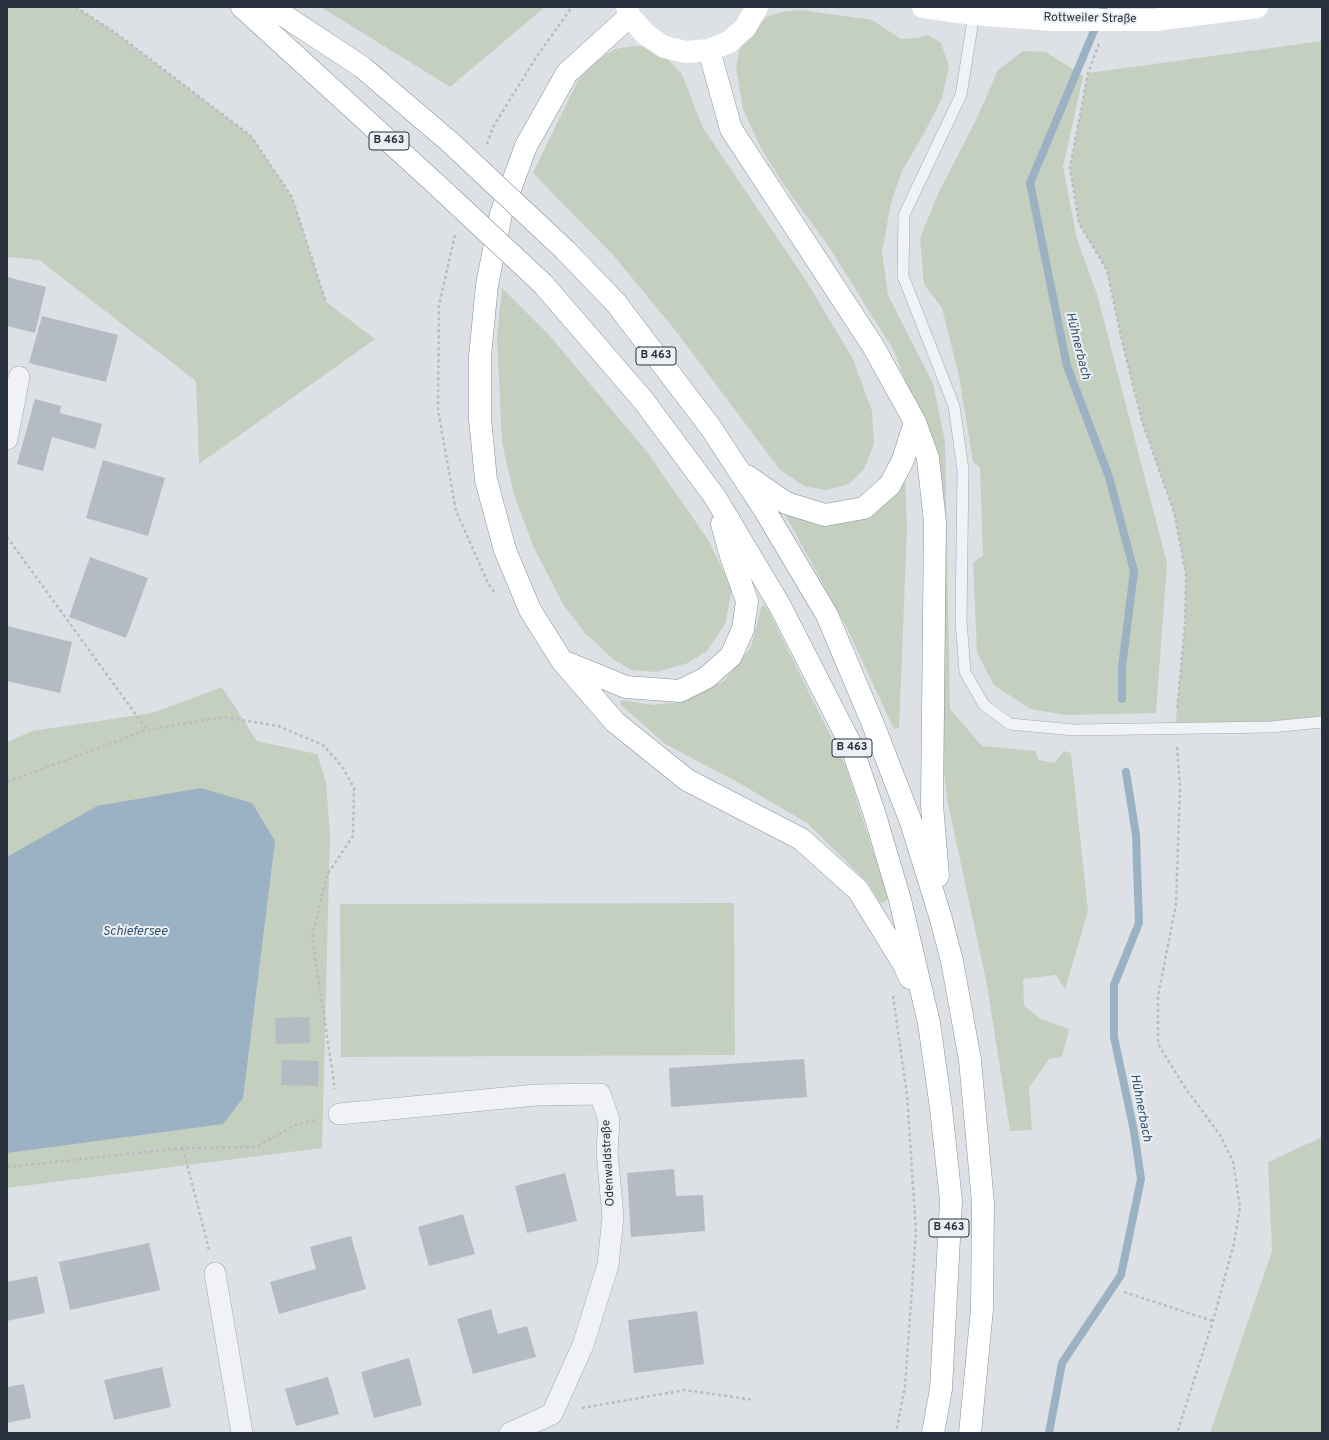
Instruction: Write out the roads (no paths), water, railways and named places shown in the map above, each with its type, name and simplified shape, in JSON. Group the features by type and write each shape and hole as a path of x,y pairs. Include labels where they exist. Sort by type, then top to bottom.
{"main road":[{"name":"B 463","path":"242,7 543,284 643,400 715,497 780,606 850,745 874,812 900,900 929,1023 941,1108 951,1200 941,1389 933,1433"},
{"name":"B 463","path":"271,7 362,68 451,143 565,250 616,303 710,428 738,469 764,509 827,615 874,724 912,822 952,961 970,1060 983,1203 982,1309 970,1433"},
{"path":"562,661 530,610 505,550 486,480 480,419 480,348 488,285 501,214 526,146 567,73 629,11 645,34 664,47 686,52 709,50 729,42 745,28 757,7"},
{"name":"Rottweiler Straße","path":"923,7 974,14 1053,20 1154,20 1257,7"},
{"path":"709,50 731,129 873,346 915,422"},
{"name":"B 463","path":"738,469 786,503 825,515 864,508 890,484 903,460 915,422"},
{"name":"B 463","path":"915,422 928,458 936,522 932,805 941,919"},
{"name":"B 463","path":"562,661 626,687 680,691 706,678 731,656 743,629 747,601 731,556 715,497"},
{"name":"B 463","path":"562,661 615,722 687,780 801,839 858,890 903,963 929,1023"}],"street":[{"path":"7,439 19,377"},
{"name":"Odenwaldstraße","path":"339,1114 536,1095 600,1094 609,1120 607,1152 613,1217 608,1265 583,1345 552,1414 510,1433"},
{"path":"215,1273 242,1433"}],"lane":[{"path":"974,14 961,95 904,215 903,276 954,406 963,470 962,621 965,672 984,705 1010,724 1074,730 1271,727 1322,722"}],"water":[{"name":"Schiefersee","path":"201,788 252,803 275,841 243,1098 223,1124 7,1153 7,857 97,806"}],"waterway":[{"name":"Hühnerbach","path":"1104,7 1030,183 1067,366 1109,477 1134,571 1122,667 1122,699"},
{"name":"Hühnerbach","path":"1049,1433 1062,1363 1121,1275 1141,1179 1134,1131 1114,1037 1114,985 1139,923 1136,835 1126,772"}]}
